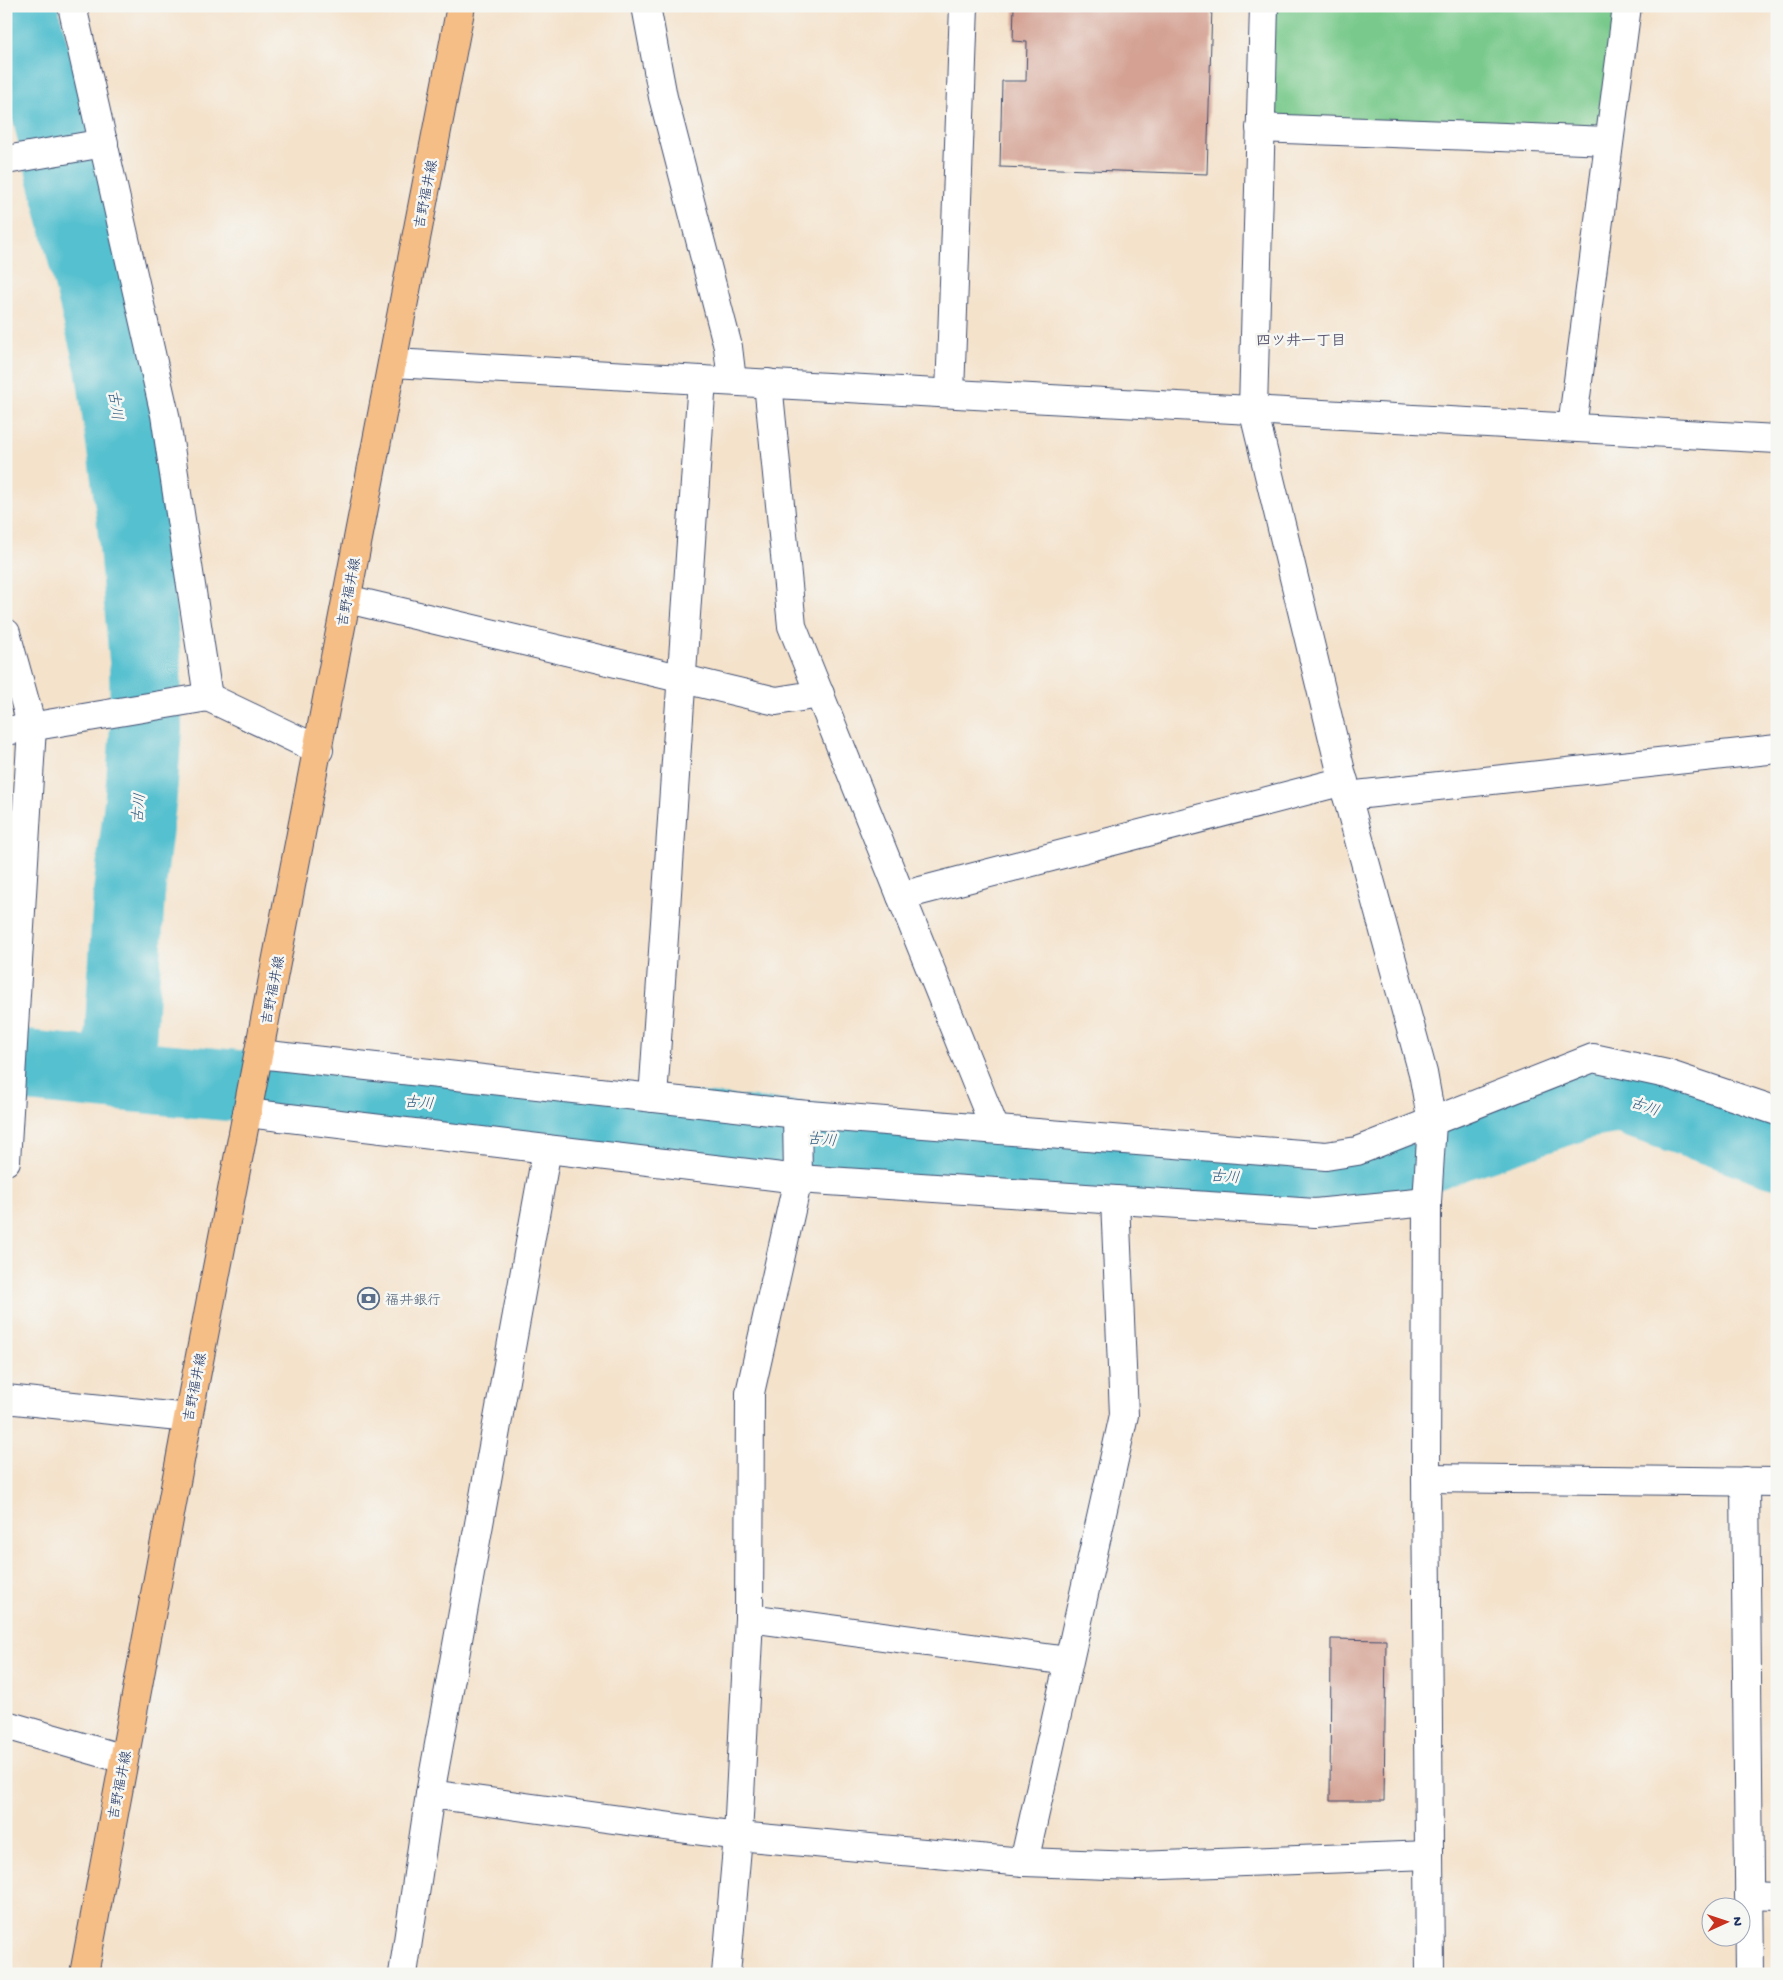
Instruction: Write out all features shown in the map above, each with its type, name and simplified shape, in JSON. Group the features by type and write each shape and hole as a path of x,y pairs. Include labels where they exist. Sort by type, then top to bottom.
{"main road":[{"name":"吉野福井線","path":"84,1974 188,1418 319,750 461,6"}],"street":[{"path":"72,6 94,145 165,415 208,697"},
{"path":"646,6 663,97 728,347 732,381"},
{"path":"950,393 964,6"},
{"path":"1264,6 1253,409 1346,789 1423,1073 1432,1123 1427,1202 1426,1478 1430,1974"},
{"path":"1572,427 1627,6"},
{"path":"1260,128 1609,140"},
{"path":"6,160 94,145"},
{"path":"393,363 1777,439"},
{"path":"652,1098 683,679 702,380"},
{"path":"768,383 792,626 994,1129"},
{"path":"347,599 776,701 820,694"},
{"path":"6,633 19,729 6,1161"},
{"path":"19,729 208,697 319,750"},
{"path":"901,896 1346,789 1777,749"},
{"path":"259,1054 797,1114 1326,1156 1357,1151 1593,1058 1684,1079 1777,1111"},
{"path":"248,1113 798,1179 1315,1213 1427,1202"},
{"path":"726,1974 738,1836 749,1618 750,1393 798,1179 797,1114"},
{"path":"403,1974 430,1794 547,1149"},
{"path":"1024,1862 1124,1415 1115,1200"},
{"path":"6,1399 188,1418"},
{"path":"1426,1478 1777,1482"},
{"path":"1745,1481 1750,1974"},
{"path":"749,1618 1068,1661"},
{"path":"6,1724 124,1759"},
{"path":"430,1794 738,1836 1024,1862 1137,1866 1429,1855"},
{"path":"1750,1895 1777,1896"}],"green space":[{"path":"1264,6 1627,6 1609,141 1260,128"}],"building":[{"path":"1014,6 1212,6 1207,174 1000,167 1002,81 1026,81 1027,42 1013,41"},
{"path":"1331,1639 1386,1640 1384,1801 1330,1801"}],"waterway":[{"name":"古川","path":"21,6 111,365 132,513 145,660 146,728 141,795 129,893 118,1075 1303,1183 1339,1184 1383,1174 1461,1144 1584,1103 1620,1097 1777,1152"},
{"path":"6,1064 118,1075"}],"place":[{"name":"福井銀行","path":"369,1299"}],"district":[{"name":"四ツ井一丁目","path":"1301,340"}]}
